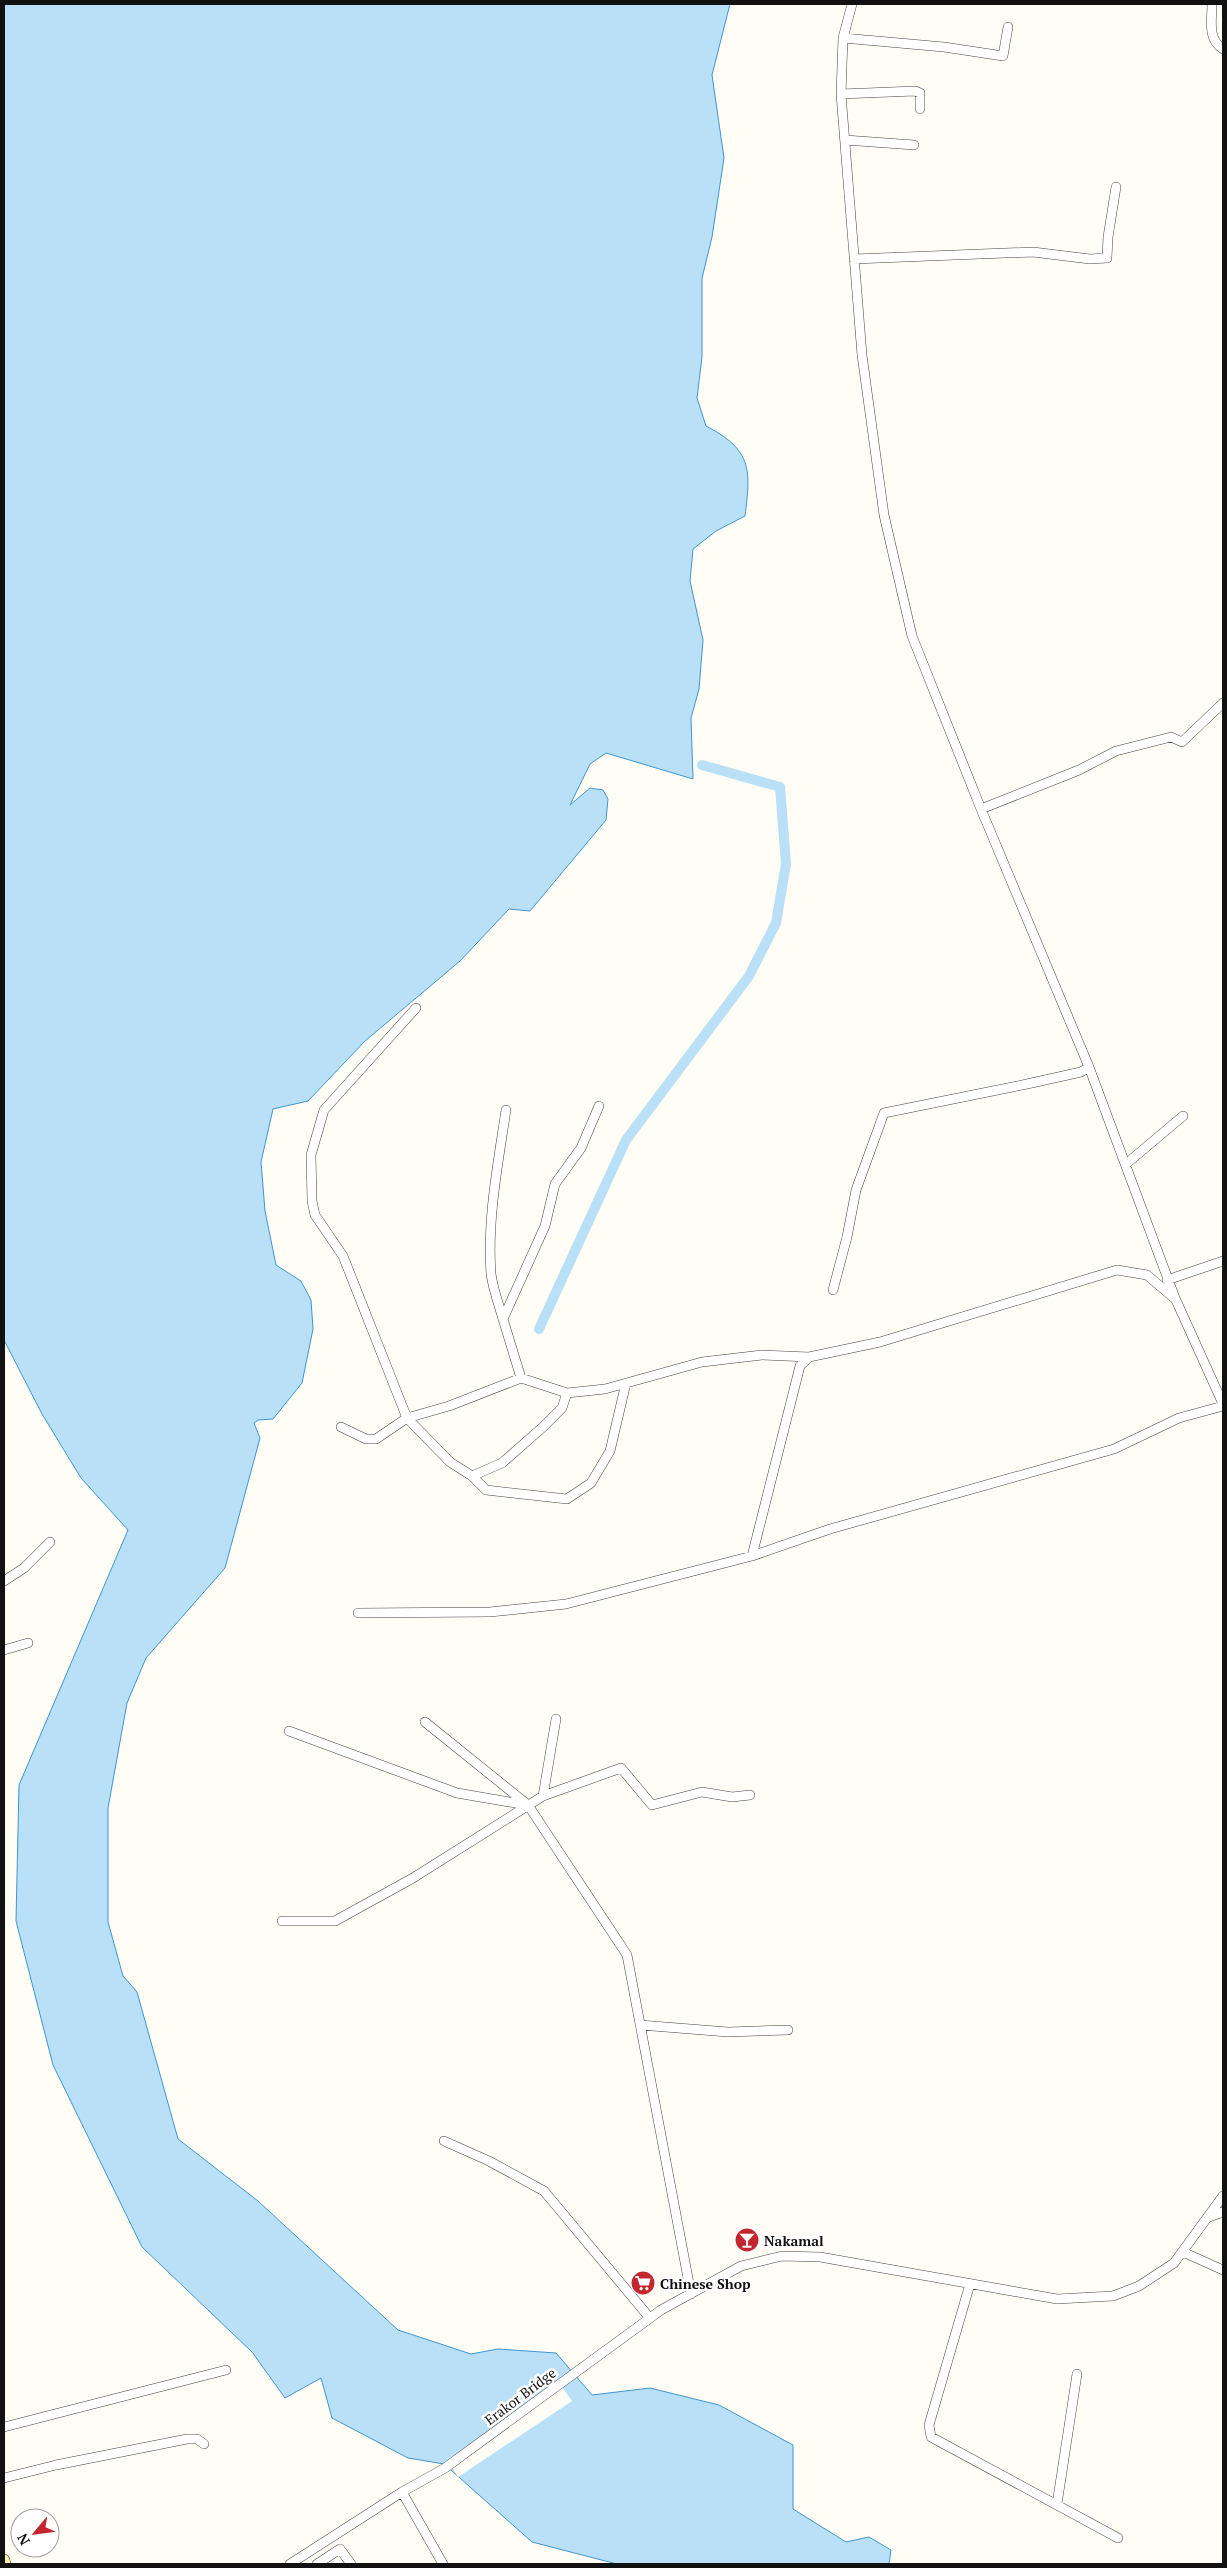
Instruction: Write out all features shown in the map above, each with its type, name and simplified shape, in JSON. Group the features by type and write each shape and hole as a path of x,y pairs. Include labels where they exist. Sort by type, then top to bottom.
{"main road":[{"path":"4,2560 5,2564"}],"street":[{"path":"358,1613 490,1612 566,1604 752,1556 830,1529 1114,1449 1179,1418 1223,1405 1174,1298 1089,1067 981,809 912,636 886,524 862,355 841,94 843,38 852,4"},
{"path":"1212,4 1212,33 1215,44 1223,49"},
{"path":"843,38 944,47 1003,56 1008,27"},
{"path":"841,94 914,91 920,93 920,108"},
{"path":"845,140 914,145"},
{"path":"854,259 1033,252 1090,259 1108,258 1108,237 1116,187"},
{"path":"981,809 1079,770 1116,751 1171,737 1182,742 1223,703"},
{"path":"416,1008 324,1110 311,1155 312,1201 315,1215 343,1256 407,1418 450,1462 472,1476 486,1490 568,1499 591,1483 610,1451 626,1383"},
{"path":"833,1290 847,1237 856,1190 884,1113 1027,1084 1080,1072 1089,1067"},
{"path":"503,1319 545,1226 554,1184 582,1148 599,1106"},
{"path":"506,1110 495,1180 491,1276 521,1378"},
{"path":"1126,1164 1183,1116"},
{"path":"1168,1280 1223,1261"},
{"path":"341,1426 366,1439 376,1439 407,1418 449,1406 521,1378 567,1393 605,1389 702,1362 762,1355 809,1357 880,1342 1117,1270 1147,1275 1174,1298"},
{"path":"752,1556 800,1366 809,1357"},
{"path":"472,1476 502,1463 562,1408 567,1393"},
{"path":"4,1581 24,1568 50,1542"},
{"path":"4,1650 28,1643"},
{"path":"543,1796 556,1719"},
{"path":"425,1722 528,1805 627,1955 691,2294"},
{"path":"289,1731 457,1793 528,1805"},
{"path":"282,1921 335,1921 413,1878 543,1796 621,1768 652,1805 702,1792 732,1797 750,1796"},
{"path":"640,2025 728,2032 788,2030"},
{"path":"444,2141 489,2161 544,2192 649,2317"},
{"name":"Erakor Bridge","path":"290,2564 402,2492 445,2468 649,2317 741,2266 768,2258 791,2256 820,2257 1057,2299 1113,2296 1139,2286 1174,2263 1223,2196"},
{"path":"1209,2217 1223,2212"},
{"path":"1183,2252 1223,2270"},
{"path":"970,2284 929,2422 930,2434 936,2441 1118,2538"},
{"path":"4,2427 226,2370"},
{"path":"1057,2504 1076,2374"},
{"path":"4,2478 56,2464 187,2439 197,2439 204,2444"},
{"path":"402,2492 443,2564"},
{"path":"324,2543 330,2556"},
{"path":"317,2564 340,2549 351,2564"}],"water":[{"path":"4,4 730,4 712,75 724,158 712,237 702,278 702,357 697,398 706,426 721,435 740,453 745,462 748,485 745,516 716,531 693,549 690,581 703,640 699,689 691,718 693,779 606,753 590,764 570,805 590,788 603,790 608,799 606,820 530,911 509,909 460,961 365,1041 308,1101 273,1109 261,1162 265,1211 276,1265 301,1281 311,1300 313,1329 302,1383 273,1419 258,1420 254,1423 260,1438 225,1568 146,1658 127,1703 108,1808 108,1922 123,1976 137,1992 178,2139 258,2201 398,2330 471,2354 498,2349 556,2353 592,2395 650,2388 719,2405 793,2445 793,2509 846,2542 869,2537 891,2550 889,2564 617,2564 532,2542 444,2464 408,2458 332,2418 321,2378 285,2398 252,2352 142,2247 53,2065 16,1921 19,1785 128,1530 81,1478 42,1414 4,1340"}],"pier":[{"path":"559,2383 572,2401 458,2477 447,2460"}],"waterway":[{"path":"539,1329 626,1140 749,976 776,923 786,864 780,787 702,765"}],"place":[{"name":"Nakamal","path":"747,2240"},
{"name":"Chinese Shop","path":"643,2283"}]}
